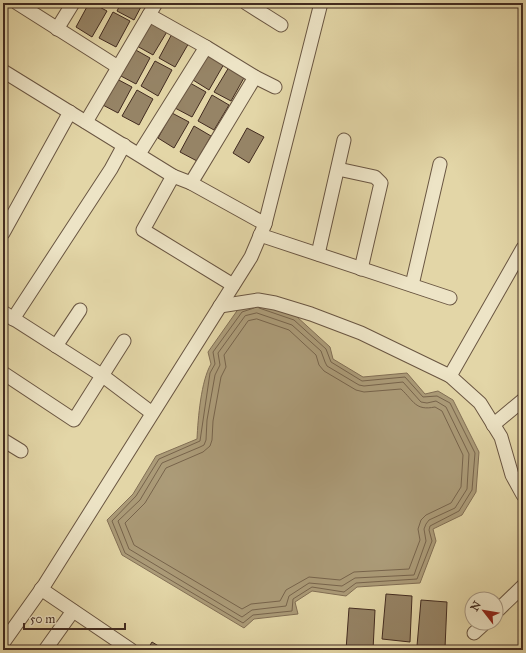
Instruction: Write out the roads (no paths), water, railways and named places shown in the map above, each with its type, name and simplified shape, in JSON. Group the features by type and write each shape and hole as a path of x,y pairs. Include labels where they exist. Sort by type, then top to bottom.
{"street":[{"path":"17,3 118,67"},
{"path":"57,29 73,3"},
{"path":"86,122 156,3"},
{"path":"246,3 281,25"},
{"path":"3,643 41,589 251,257 263,230 321,3"},
{"path":"149,15 255,77 275,87"},
{"path":"139,154 206,47"},
{"path":"3,71 174,176 191,183 263,230 318,254 450,298"},
{"path":"191,183 255,77"},
{"path":"3,233 70,112"},
{"path":"318,254 344,140"},
{"path":"124,146 111,169 8,315 103,376 152,413"},
{"path":"412,285 440,164"},
{"path":"338,169 375,177 381,183 361,268"},
{"path":"174,176 143,230 233,285"},
{"path":"450,376 523,248"},
{"path":"220,306 258,300 275,303 312,314 361,333 450,376 480,403 501,437 512,475 523,495"},
{"path":"56,346 80,310"},
{"path":"3,373 74,420 124,342"},
{"path":"493,425 523,400"},
{"path":"3,440 21,452"},
{"path":"504,604 523,586"},
{"path":"41,589 131,650"},
{"path":"45,650 73,611"}],"water":[{"path":"258,303 296,316 330,347 333,359 363,377 407,373 425,394 438,391 453,400 479,452 476,492 462,515 433,529 436,541 420,583 357,587 346,596 312,591 295,602 298,614 254,619 244,628 122,555 107,520 133,494 156,456 197,439 202,390 211,364 208,352 239,308"}]}
